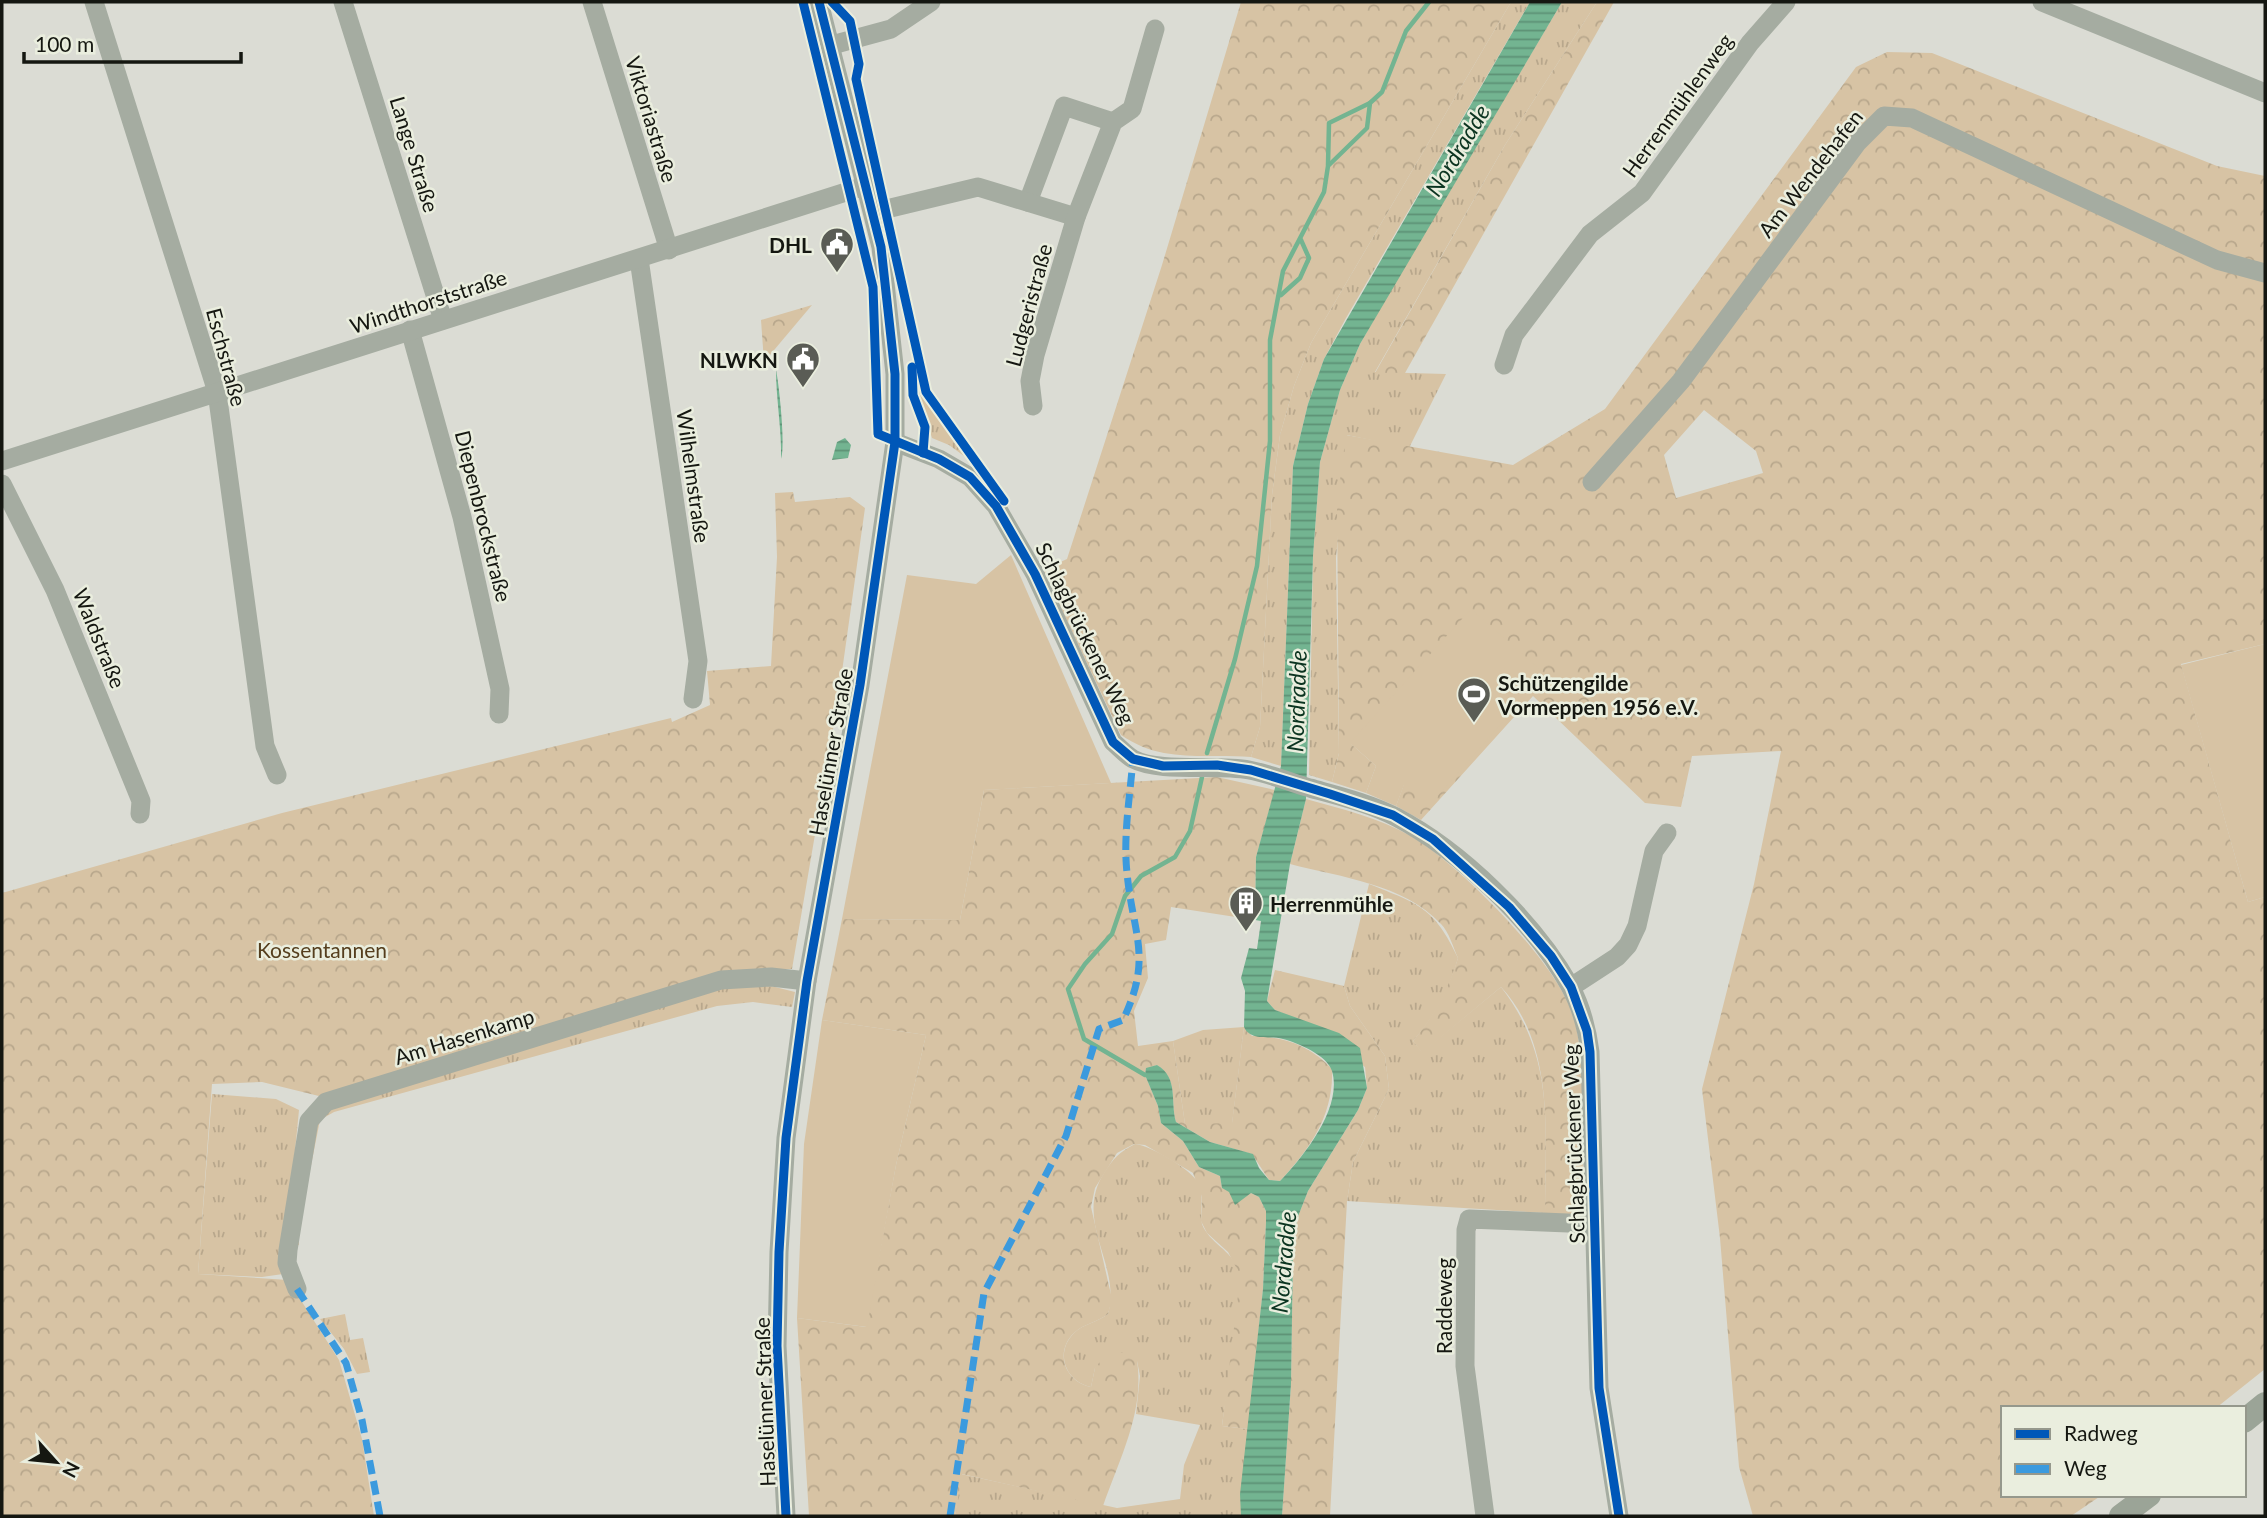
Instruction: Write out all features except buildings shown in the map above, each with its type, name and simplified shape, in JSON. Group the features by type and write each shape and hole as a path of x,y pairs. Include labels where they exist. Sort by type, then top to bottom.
{"main road":[{"path":"2246,1419 2265,1404"},
{"path":"2121,1516 2147,1497"}],"street":[{"name":"Eschstraße","path":"94,2 218,392 265,746 277,775"},
{"name":"Lange Straße","path":"343,2 443,320"},
{"name":"Viktoriastraße","path":"592,2 669,250"},
{"name":"Haselünner Straße","path":"786,1516 777,1346 786,1138 807,981 860,685 895,442 895,373 887,285 874,212 819,2"},
{"path":"832,45 891,29 931,2"},
{"name":"Herrenmühlenweg","path":"1504,365 1514,335 1590,234 1642,193 1750,43 1786,2"},
{"path":"2042,2 2265,93"},
{"name":"Ludgeristraße","path":"1032,406 1030,381 1035,355 1076,217 1113,122 1132,109 1155,29"},
{"path":"1028,202 1064,106 1113,122"},
{"name":"Am Wendehafen","path":"1592,482 1681,381 1857,143 1884,116 1912,118 2217,260 2265,272"},
{"name":"Windthorststraße","path":"2,461 867,185"},
{"path":"874,212 978,187 1076,217"},
{"name":"Wilhelmstraße","path":"639,259 698,661 693,699"},
{"name":"Diepenbrockstraße","path":"410,330 462,517 500,689 499,714"},
{"name":"Schlagbrückener Weg","path":"895,442 939,458 970,477 996,506 1035,574 1113,742 1133,760 1163,766 1217,765 1251,770 1393,815 1433,839 1509,907 1551,956 1571,987 1587,1031 1590,1052 1599,1388 1619,1516"},
{"name":"Waldstraße","path":"2,484 55,590 141,801 141,814"},
{"path":"1571,987 1617,957 1628,945 1637,926 1654,851 1667,833"},
{"name":"Am Hasenkamp","path":"297,1289 287,1264 288,1250 309,1121 326,1102 721,980 771,977 807,981"},
{"name":"Raddeweg","path":"1485,1516 1465,1366 1466,1230 1469,1219 1593,1224"}],"green space":[{"path":"1241,2 1511,2 1311,343 1294,386 1280,435 1272,495 1260,727 1251,757 1168,754 1137,744 1121,735 1043,570 1067,559 1162,265"},
{"path":"1511,2 1530,2 1346,318 1324,359 1308,404 1293,466 1281,766 1251,757 1260,727 1272,495 1280,435 1294,386 1311,343"},
{"path":"1562,2 1597,2 1505,145 1375,372 1446,374 1409,448 1347,435 1336,558 1339,753 1332,782 1309,775 1313,556 1320,462 1340,390 1360,344 1400,274"},
{"path":"1597,2 1614,2 1405,373 1375,373 1505,145"},
{"path":"1887,52 1932,53 2217,166 2265,176 2265,644 2181,664 2248,902 2265,897 2265,1369 2219,1406 2001,1406 2001,1497 2099,1497 2071,1516 1753,1516 1739,1467 1720,1238 1702,1089 1754,884 1781,751 1692,756 1681,807 1645,803 1533,696 1421,820 1396,806 1404,784 1350,743 1376,766 1366,793 1332,782 1339,753 1337,502 1346,435 1513,465 1605,409 1856,67","holes":["1704,410 1756,451 1763,473 1676,498 1664,455"]},
{"path":"812,305 764,362 761,320"},
{"path":"916,388 921,388 930,405 975,464 949,445 932,438"},
{"name":"Kossentannen","path":"793,492 795,502 850,497 865,508 838,700 792,969 771,969 323,1097 262,1082 212,1084 198,1274 288,1280 339,1360 362,1439 374,1516 2,1516 2,893 282,813 671,718 672,722 710,705 707,671 771,666 777,557 775,493"},
{"path":"1011,555 1111,783 984,790 960,920 842,919 907,575 976,584"},
{"path":"1471,609 1545,674 1434,800 1404,785 1396,806 1366,793 1376,766 1350,743"},
{"path":"2265,644 2265,897 2248,902 2181,665"},
{"path":"1217,777 1275,790 1256,857 1255,920 1171,907 1166,940 1145,944 1148,978 1134,1011 1138,1046 1173,1041 1185,1124 1232,1123 1244,1027 1252,1036 1286,1040 1306,1048 1332,1069 1329,1101 1318,1130 1280,1181 1269,1180 1252,1154 1210,1142 1176,1122 1168,1077 1157,1065 1146,1069 1145,1075 1158,1106 1161,1123 1183,1141 1199,1167 1220,1176 1222,1188 1244,1196 1251,1193 1259,1197 1266,1211 1263,1289 1248,1429 1222,1426 1238,1295 1238,1271 1228,1252 1207,1233 1201,1221 1202,1197 1193,1173 1145,1145 1134,1144 1117,1153 1095,1188 1091,1207 1112,1299 1108,1314 1074,1333 1068,1341 1064,1357 1069,1373 1082,1384 1091,1387 1095,1368 1107,1353 1128,1353 1137,1361 1134,1417 1103,1506 962,1474 955,1516 809,1516 797,1318 866,1327 896,1165 926,1035 822,1020 842,919 960,920 984,790"},
{"path":"1306,799 1386,824 1411,836 1431,850 1481,893 1551,973 1575,1021 1582,1066 1583,1206 1574,1215 1545,1213 1544,1094 1531,1037 1519,1011 1501,987 1422,1053 1413,1041 1440,1002 1458,958 1449,935 1426,910 1390,891 1350,878 1290,864"},
{"path":"1369,884 1423,909 1441,928 1458,958 1440,1002 1413,1041 1422,1052 1501,987 1519,1014 1531,1040 1544,1095 1545,1213 1347,1201 1353,1162 1389,1089 1385,1056 1350,1006 1344,986"},
{"path":"1275,970 1344,986 1350,1006 1385,1056 1389,1089 1353,1162 1347,1201 1330,1516 1282,1516 1291,1384 1293,1252 1297,1219 1308,1191 1358,1110 1367,1088 1365,1067 1303,1022 1275,1010 1267,1001"},
{"path":"722,985 771,986 795,992 792,1007 753,1002 717,1006 334,1112 320,1120 299,1226 299,1245 290,1247 317,1118 331,1107"},
{"path":"822,1020 926,1035 896,1165 867,1327 797,1318 804,1144"},
{"path":"1244,1027 1232,1124 1185,1124 1173,1041 1203,1030"},
{"path":"212,1094 276,1099 299,1110 283,1274 262,1277 198,1274"},
{"path":"1135,1144 1171,1160 1196,1180 1201,1191 1201,1215 1205,1231 1231,1257 1238,1270 1237,1322 1222,1426 1248,1429 1241,1516 955,1516 961,1474 1117,1508 1180,1499 1184,1465 1200,1425 1136,1414 1140,1376 1137,1361 1095,1368 1091,1387 1082,1384 1069,1373 1064,1358 1068,1341 1074,1333 1108,1314 1111,1296 1095,1226 1096,1191 1104,1173 1114,1160"},
{"path":"345,1314 350,1340 363,1338 370,1372 357,1374 344,1349 320,1319"}],"water":[{"name":"Nordradde","path":"1530,2 1562,2 1360,344 1340,390 1320,462 1313,556 1306,799 1290,864 1267,1001 1275,1010 1339,1033 1360,1048 1367,1088 1358,1110 1308,1191 1297,1219 1293,1252 1291,1384 1282,1516 1241,1516 1240,1494 1263,1289 1266,1211 1259,1197 1251,1193 1235,1205 1229,1192 1222,1188 1220,1176 1199,1167 1183,1141 1161,1123 1158,1106 1145,1075 1146,1068 1157,1065 1168,1076 1176,1122 1210,1142 1253,1154 1259,1168 1269,1180 1280,1181 1289,1171 1319,1131 1332,1100 1332,1071 1318,1055 1296,1043 1251,1035 1244,1027 1245,991 1241,978 1249,948 1257,949 1261,921 1255,920 1256,857 1281,766 1293,466 1308,404 1324,359"},
{"path":"776,370 782,430 781,459 781,437"},
{"path":"845,438 851,445 848,458 832,460 837,442"}],"waterway":[{"path":"1207,753 1235,659 1257,566 1270,441 1270,340 1283,271 1324,192 1328,166 1367,128 1370,103 1382,92 1406,31 1429,2"},
{"path":"1328,165 1329,123 1370,103"},
{"path":"1281,295 1300,278 1309,258 1301,240"},
{"path":"1145,1075 1084,1039 1068,989 1085,964 1112,934 1125,896 1141,876 1175,857 1190,831 1202,777"}],"marked path":[{"path":"950,1516 984,1293 1066,1136 1099,1029 1123,1020 1137,979 1138,946 1126,859 1133,759"},
{"path":"297,1289 346,1363 362,1420 380,1516"}],"cycle path":[{"path":"803,2 873,287 878,434 939,459 970,477 996,506 1035,574 1113,742 1133,759 1163,766 1217,765 1251,770 1393,815 1433,839 1509,907 1551,956 1571,987 1587,1031 1590,1052 1599,1388 1619,1516"},
{"path":"786,1516 777,1346 786,1138 807,981 860,685 895,442 895,374 881,247 819,2"},
{"path":"832,2 850,21 859,64 856,79 926,392 1004,501"},
{"path":"912,367 913,395 925,427 923,453"}],"place":[{"name":"DHL","path":"837,274"},
{"name":"NLWKN","path":"803,389"},
{"name":"Schützengilde Vormeppen 1956 e.V.","path":"1474,724"},
{"name":"Herrenmühle","path":"1246,933"}]}
